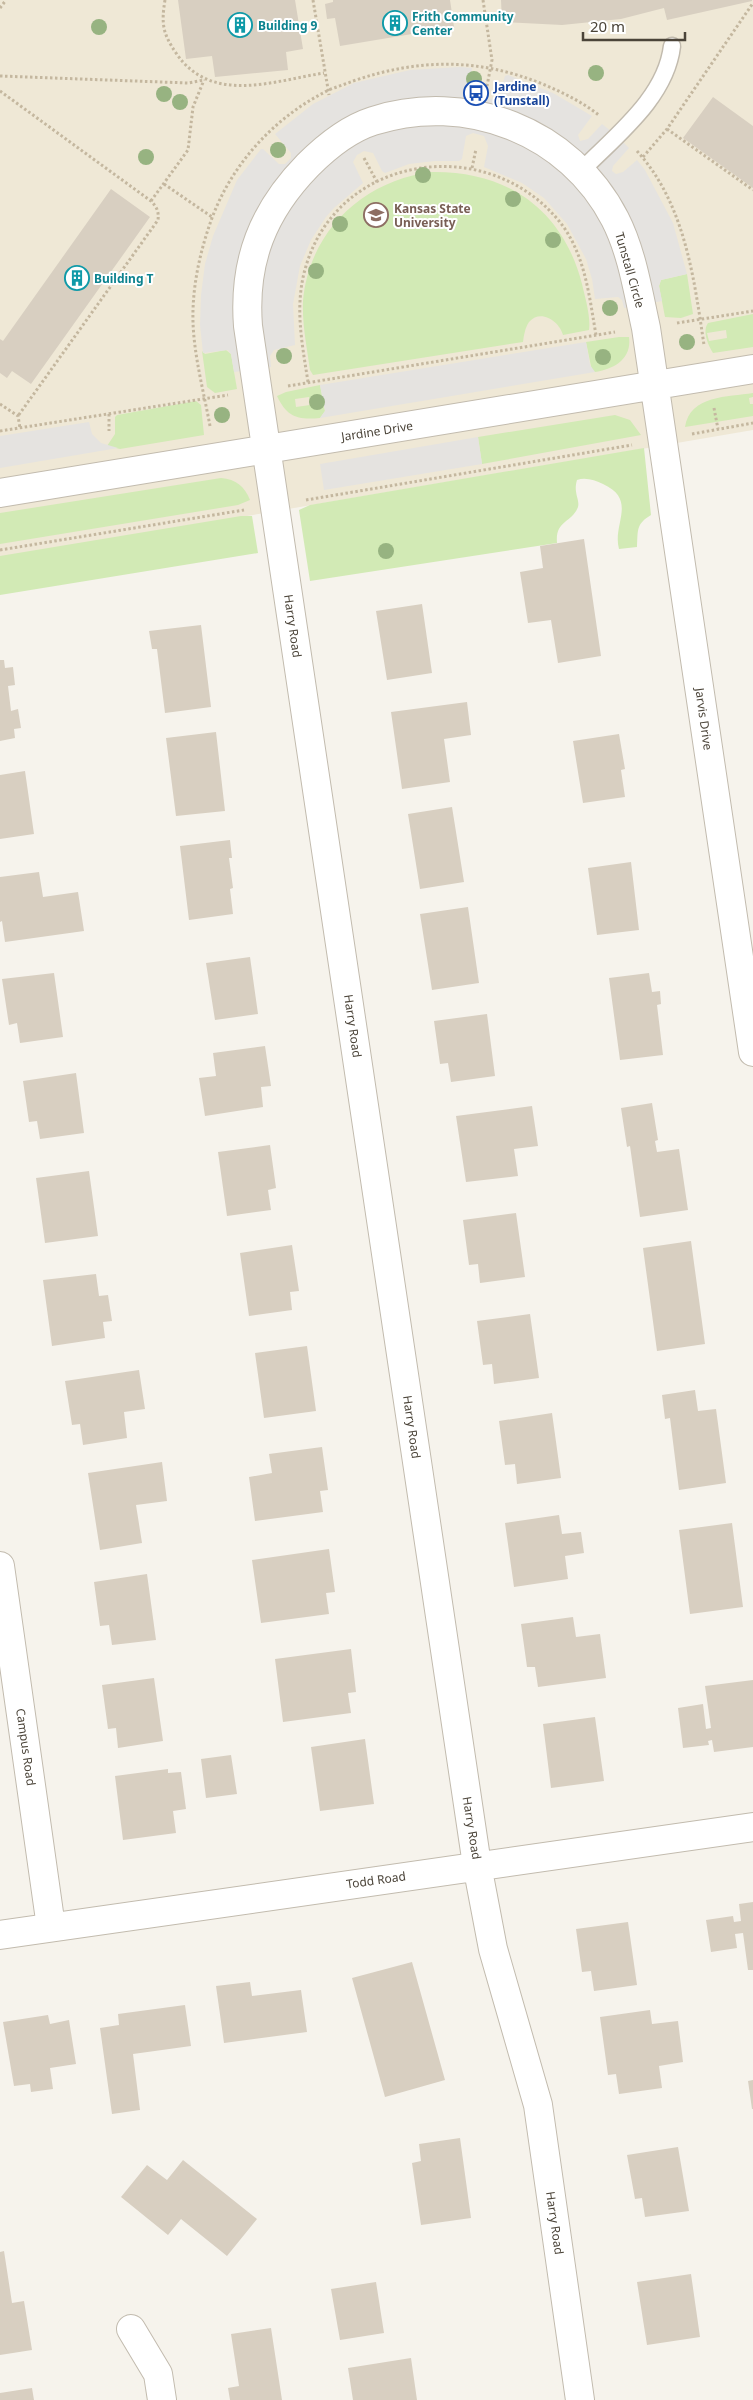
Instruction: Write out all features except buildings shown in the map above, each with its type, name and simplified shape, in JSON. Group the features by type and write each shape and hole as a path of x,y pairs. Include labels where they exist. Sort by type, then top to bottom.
{"street":[{"name":"Tunstall Circle","path":"267,449 248,326 247,290 250,270 265,222 277,200 314,159 337,140 372,121 418,112 443,112 482,116 511,124 562,153 580,172 599,194 615,219 626,248 640,299 655,386"},
{"name":"Jardine Drive","path":"0,493 753,369"},
{"name":"Jarvis Drive","path":"655,386 753,1052"},
{"name":"Harry Road","path":"267,449 477,1865 493,1949 538,2105 580,2400"},
{"name":"Campus Road","path":"0,1566 51,1927"},
{"name":"Todd Road","path":"0,1934 753,1827"},
{"path":"132,2329 158,2374 162,2400"}],"lane":[{"path":"580,172 649,99 667,69 672,46"}],"path":[{"path":"0,8 6,0"},
{"path":"165,0 162,16 165,37 182,62 204,80 220,85 241,86 324,73"},
{"path":"313,0 329,95"},
{"path":"483,0 492,60 490,67"},
{"path":"643,157 667,129 753,3"},
{"path":"0,76 188,83 204,80"},
{"path":"151,200 188,150 193,107 204,80"},
{"path":"0,92 151,200 156,206 158,220 18,416 20,428"},
{"path":"667,129 753,190"},
{"path":"472,168 477,143"},
{"path":"632,145 643,157 666,192 680,225 690,264 705,354"},
{"path":"361,153 377,182"},
{"path":"308,382 299,316 306,266 319,238 337,212 350,200 377,182 391,176 422,168 438,166 472,168 506,179 532,195 558,221 579,257 585,276 596,335"},
{"path":"164,184 212,217"},
{"path":"674,324 753,311"},
{"path":"283,387 620,332"},
{"path":"0,431 230,394"},
{"path":"712,399 718,429"},
{"path":"0,404 18,416"},
{"path":"109,414 109,431"},
{"path":"686,436 753,423"},
{"path":"298,502 633,444"},
{"path":"0,550 252,509"}],"shaded area":[{"name":"Kansas State University","path":"0,0 753,0 753,430 0,558"},
{"path":"472,68 469,91 474,98 498,99 505,76 508,75 553,93 592,116 578,135 580,141 588,139 602,124 616,135 629,148 613,166 612,171 616,174 623,172 637,160 645,170 673,223 687,274 661,280 659,286 662,301 624,308 622,300 618,297 595,299 586,259 567,224 544,198 522,183 484,167 488,146 484,136 473,133 466,136 462,159 459,161 409,164 385,173 382,171 373,153 364,151 357,155 353,162 363,183 326,217 311,240 300,266 293,304 295,345 274,350 270,356 271,367 234,372 231,354 228,350 203,353 200,325 205,264 213,236 237,180 261,149 279,164 285,164 291,158 291,153 275,134 313,104 354,83 410,70"},
{"path":"586,342 590,365 595,372 320,418 325,411 320,385"},
{"path":"89,422 92,434 101,443 118,448 0,468 0,436"},
{"path":"478,437 482,464 324,490 320,464"}],"green space":[{"path":"432,172 459,173 508,187 528,200 546,216 561,235 573,258 586,301 589,330 563,335 554,321 539,316 529,322 523,342 313,375 310,370 305,336 303,301 307,276 316,252 344,213 363,198 384,186 407,177"},
{"path":"687,274 693,314 681,318 665,317 659,286 661,280"},
{"path":"753,314 753,347 713,353 706,334 708,323","holes":["726,330 727,338 709,341 707,333"]},
{"path":"629,337 628,351 625,357 620,362 602,371 592,371 586,342"},
{"path":"226,350 231,354 237,389 215,393 207,387 202,351 205,354"},
{"path":"320,385 325,411 320,418 294,416 285,409 277,396 286,392","holes":["309,397 310,405 296,407 295,399"]},
{"path":"753,393 753,397 749,398 750,404 753,404 753,416 685,427 688,417 702,403 722,397"},
{"path":"196,401 201,405 204,435 120,449 107,446 115,434 115,417 117,415"},
{"path":"615,415 630,420 641,435 482,464 478,437"},
{"path":"644,448 651,515 640,525 637,547 619,549 618,531 622,505 619,497 613,490 603,484 583,479 577,480 576,485 578,507 572,516 561,526 557,536 557,543 310,581 299,510 310,505"},
{"path":"221,478 239,484 250,500 238,505 0,544 0,513"},
{"path":"241,516 252,516 258,553 0,595 0,556"}],"place":[{"name":"Frith Community Center","path":"395,23"},
{"name":"Building 9","path":"240,25"},
{"name":"Jardine (Tunstall)","path":"476,93"},
{"name":"Kansas State University","path":"376,215"},
{"name":"Building T","path":"77,278"}]}
